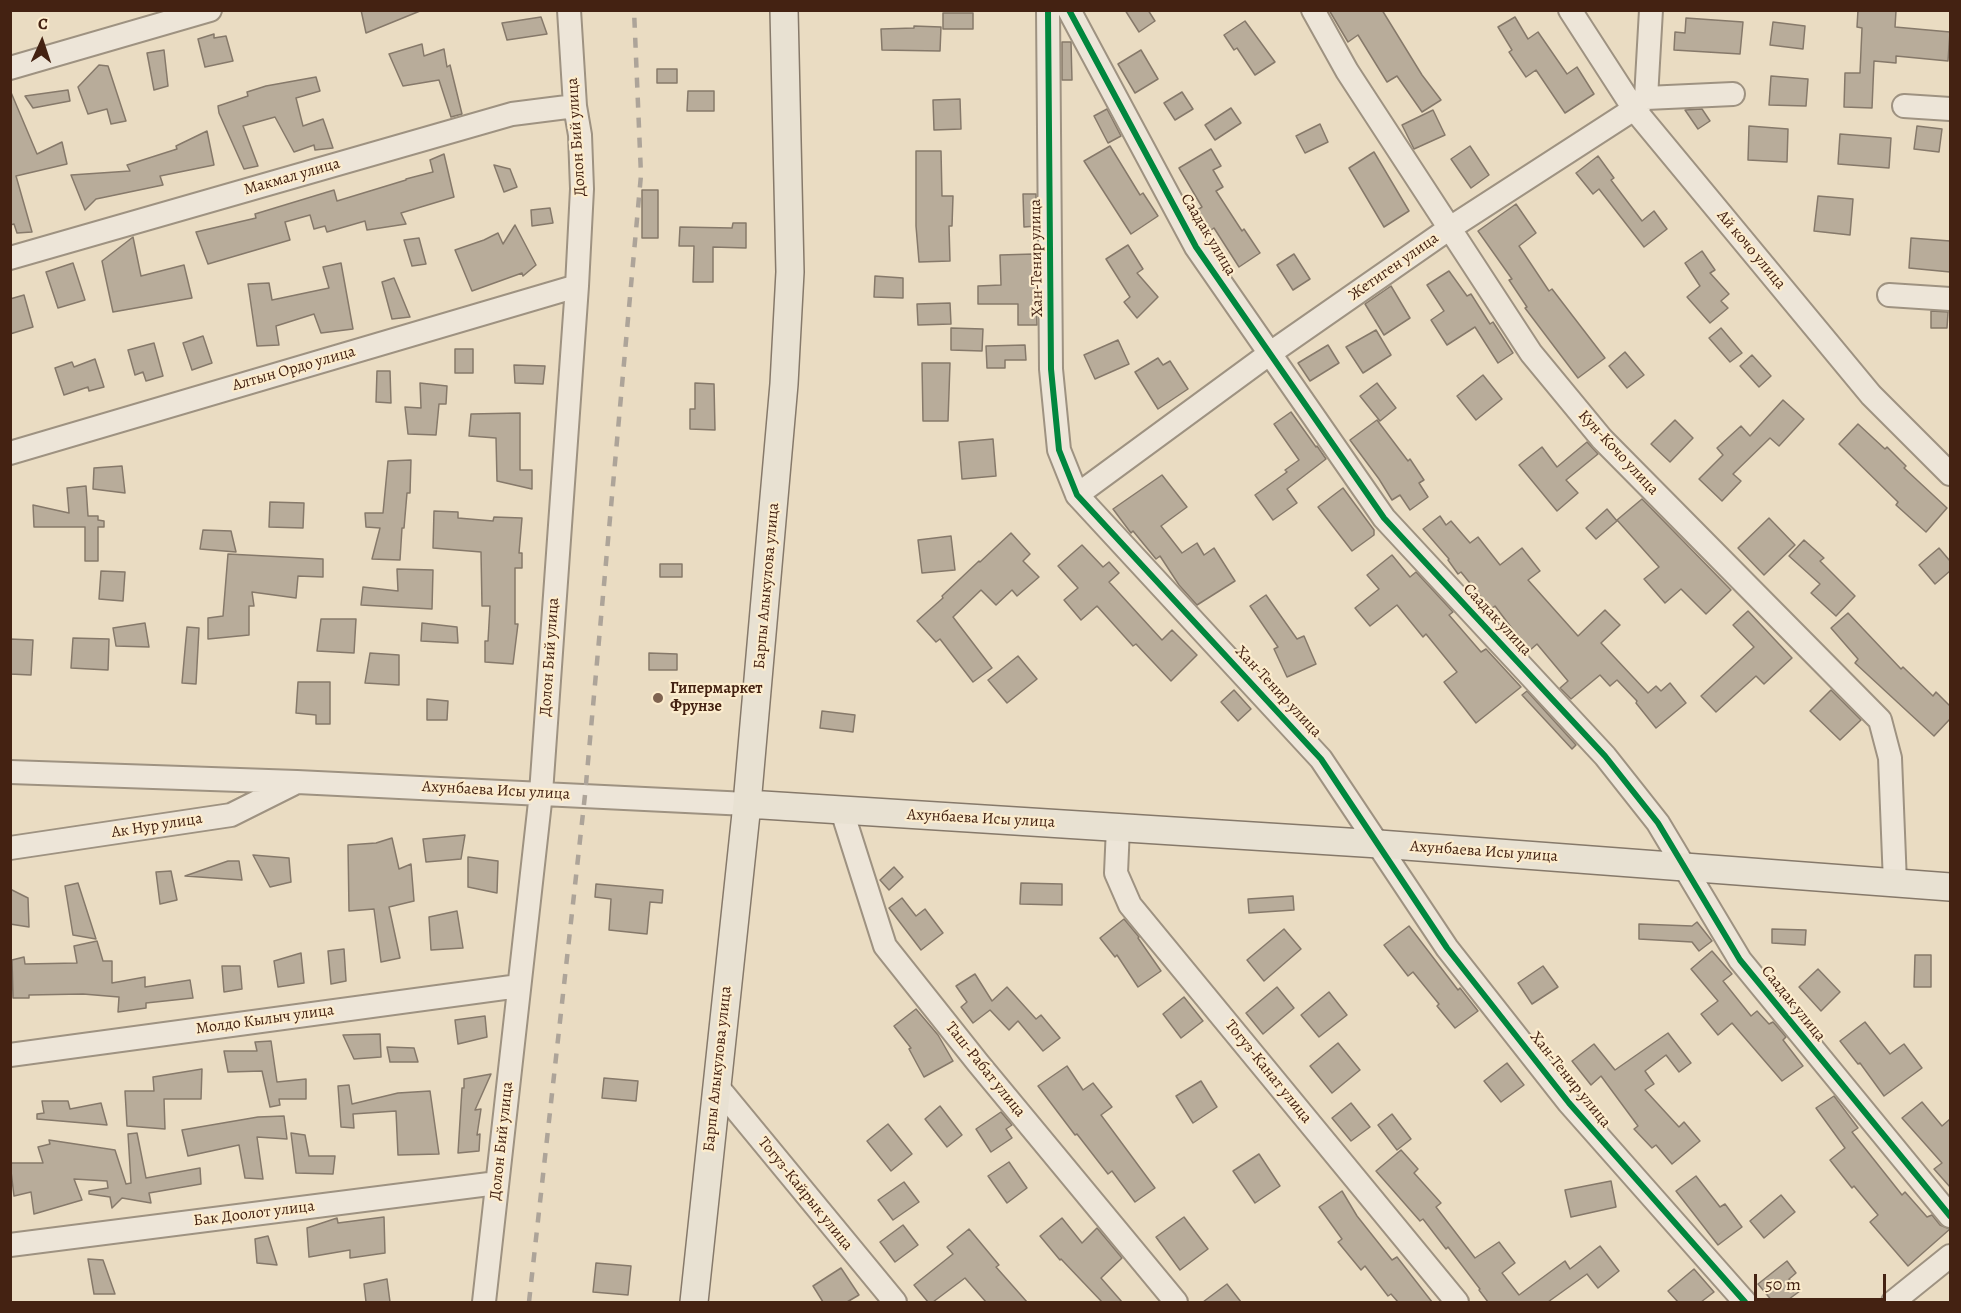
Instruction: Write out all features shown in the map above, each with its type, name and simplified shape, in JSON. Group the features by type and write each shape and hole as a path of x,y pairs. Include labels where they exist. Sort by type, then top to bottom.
{"main road":[{"name":"Барпы Алыкулова улица","path":"694,1302 747,804 784,384 790,272 784,10"},
{"name":"Ахунбаева Исы улица","path":"747,804 1379,844 1950,887"}],"street":[{"path":"10,68 210,10"},
{"name":"Долон Бий улица","path":"484,1302 540,793 577,286 582,189 580,135 575,106 569,10"},
{"name":"Хан-Тенир улица","path":"1048,10 1051,369 1059,450 1077,495 1321,759 1447,948 1569,1103 1744,1302"},
{"name":"Саадак улица","path":"1069,10 1196,247 1384,518 1605,756 1658,823 1740,960 1950,1216"},
{"name":"Кун-Кочо улица","path":"1313,10 1347,71 1531,353 1602,440 1880,720 1890,758 1895,883"},
{"name":"Ай кочо улица","path":"1570,10 1640,104 1871,395 1950,474"},
{"path":"1651,10 1640,104 1733,94"},
{"name":"Жетиген улица","path":"1077,495 1269,354 1450,228 1640,104"},
{"name":"Макмал улица","path":"10,258 512,114 575,106"},
{"path":"1904,106 1950,109"},
{"name":"Алтын Ордо улица","path":"10,453 577,286"},
{"path":"1889,295 1950,299"},
{"name":"Ахунбаева Исы улица","path":"10,772 297,782 747,804"},
{"name":"Ак Нур улица","path":"10,848 231,815 297,782"},
{"name":"Таш-Рабат улица","path":"842,811 885,946 1176,1302"},
{"name":"Тогуз-Канат улица","path":"1118,827 1116,873 1130,904 1457,1302"},
{"name":"Молдо Кылыч улица","path":"10,1055 519,986"},
{"name":"Тогуз-Кайрык улица","path":"716,1085 895,1302"},
{"name":"Бак Доолот улица","path":"10,1245 497,1183"},
{"path":"1893,1302 1950,1256"}],"building":[{"path":"361,10 420,10 420,11 366,33"},
{"path":"1125,10 1148,10 1155,21 1139,32"},
{"path":"1329,10 1382,10 1422,75 1441,100 1422,112 1397,76 1387,82 1358,35 1348,42"},
{"path":"1858,10 1896,11 1895,27 1950,32 1948,61 1896,56 1896,63 1874,61 1872,108 1844,107 1845,73 1860,73 1862,28 1857,27"},
{"path":"943,13 973,13 973,29 943,29"},
{"path":"541,17 547,34 507,40 502,23"},
{"path":"1515,17 1528,39 1538,32 1567,74 1577,67 1594,94 1565,113 1536,70 1526,77 1509,52 1512,50 1498,27"},
{"path":"1686,18 1743,22 1740,54 1674,50 1675,32 1685,33"},
{"path":"1245,21 1275,62 1255,75 1237,48 1234,50 1224,35"},
{"path":"1773,22 1805,26 1803,49 1770,45"},
{"path":"914,26 941,27 940,51 882,50 881,29 914,28"},
{"path":"214,34 214,38 226,36 233,61 205,67 198,39"},
{"path":"1062,42 1071,42 1072,80 1062,80"},
{"path":"422,44 424,56 444,49 447,67 450,65 462,114 451,117 439,80 403,86 389,54"},
{"path":"164,50 168,86 154,90 147,53"},
{"path":"1141,50 1158,79 1135,93 1118,64"},
{"path":"99,65 108,66 126,121 111,124 107,109 88,114 78,87"},
{"path":"657,69 677,69 677,83 657,83"},
{"path":"1771,76 1808,79 1806,106 1769,105"},
{"path":"316,77 320,91 296,98 303,126 323,119 333,148 315,150 314,145 294,152 275,117 243,126 258,166 244,169 218,106 248,96 247,92 266,86"},
{"path":"10,90 37,154 62,142 67,164 16,176 32,232 17,233 14,224 10,225"},
{"path":"68,90 70,101 33,108 25,96"},
{"path":"688,91 714,91 714,111 687,111"},
{"path":"1182,92 1193,109 1175,120 1164,103"},
{"path":"960,99 961,129 934,130 933,100"},
{"path":"1231,108 1241,123 1215,140 1205,125"},
{"path":"1107,109 1121,136 1108,143 1094,116"},
{"path":"1702,109 1710,121 1698,129 1685,110"},
{"path":"1433,110 1445,135 1414,149 1402,125"},
{"path":"1320,124 1328,142 1305,153 1296,136"},
{"path":"1749,126 1788,129 1787,162 1748,160"},
{"path":"1917,126 1942,129 1939,152 1914,149"},
{"path":"207,131 214,165 160,176 163,185 96,199 85,210 71,175 130,171 127,165 177,149 176,146"},
{"path":"1840,134 1891,138 1889,168 1838,164"},
{"path":"1110,146 1140,195 1143,193 1158,216 1131,234 1084,161"},
{"path":"1470,146 1489,175 1471,188 1451,159"},
{"path":"1211,149 1221,166 1213,170 1223,187 1216,191 1242,231 1244,229 1260,253 1239,267 1214,228 1208,232 1194,212 1202,207 1179,168"},
{"path":"916,151 941,151 942,196 953,196 952,226 949,226 950,261 919,262 916,226"},
{"path":"1374,152 1409,211 1384,227 1349,168"},
{"path":"444,154 454,197 401,213 406,224 367,230 365,221 327,232 325,226 314,229 310,215 285,222 290,240 208,264 196,232 256,218 255,214 334,190 337,201 433,172 430,160"},
{"path":"1598,156 1614,178 1611,180 1642,221 1654,211 1667,229 1644,247 1599,189 1593,194 1576,173"},
{"path":"494,165 510,169 517,187 504,192"},
{"path":"642,190 658,190 658,238 642,238"},
{"path":"1023,194 1036,194 1036,226 1024,227"},
{"path":"1818,196 1853,199 1850,235 1814,231"},
{"path":"1516,204 1536,233 1519,246 1549,291 1552,289 1605,358 1578,378 1525,308 1527,307 1509,280 1512,279 1478,231"},
{"path":"550,208 553,223 532,226 531,210"},
{"path":"733,223 746,223 746,248 713,247 713,282 693,282 694,246 679,246 680,227 732,228"},
{"path":"515,225 536,265 523,276 522,273 472,291 455,250 498,233 503,244"},
{"path":"133,237 141,276 184,265 192,298 113,312 102,261"},
{"path":"419,238 426,264 412,266 404,240"},
{"path":"1911,238 1950,241 1950,272 1909,268"},
{"path":"1128,245 1143,269 1137,273 1158,297 1137,318 1124,302 1130,297 1106,259"},
{"path":"1702,251 1715,270 1710,273 1729,294 1721,301 1728,308 1710,323 1687,297 1700,286 1685,263"},
{"path":"1034,254 1037,325 1018,325 1018,304 978,304 978,286 1001,285 1000,255"},
{"path":"1294,254 1310,279 1293,290 1277,265"},
{"path":"73,263 85,300 58,308 46,272"},
{"path":"341,263 353,329 321,333 314,314 276,326 279,345 257,346 248,284 269,283 272,300 329,288 323,267"},
{"path":"1449,271 1467,296 1471,294 1490,324 1493,322 1513,353 1498,363 1475,327 1447,345 1431,320 1444,311 1427,285"},
{"path":"875,276 903,278 903,298 874,297"},
{"path":"394,278 410,317 392,319 382,282"},
{"path":"1391,286 1410,318 1384,335 1365,304"},
{"path":"24,295 33,327 10,334 10,299"},
{"path":"950,303 951,324 918,325 917,304"},
{"path":"1931,311 1948,312 1947,328 1931,328"},
{"path":"951,328 983,329 982,351 951,350"},
{"path":"1721,328 1742,353 1730,362 1709,338"},
{"path":"1376,330 1391,355 1363,373 1346,347"},
{"path":"203,336 212,363 192,370 183,343"},
{"path":"1118,340 1129,364 1095,379 1084,355"},
{"path":"154,343 163,376 146,381 143,372 135,375 128,350"},
{"path":"1025,345 1026,360 1005,360 1005,368 987,368 986,346"},
{"path":"1328,345 1339,363 1310,381 1298,363"},
{"path":"455,349 473,349 473,373 455,373"},
{"path":"1625,352 1644,375 1627,388 1609,366"},
{"path":"1752,355 1771,376 1759,387 1740,366"},
{"path":"1158,358 1163,365 1170,361 1188,389 1158,409 1135,372"},
{"path":"95,359 104,387 89,391 88,387 64,395 55,368 72,362 74,367"},
{"path":"922,363 950,363 948,421 923,421"},
{"path":"514,365 545,366 543,384 515,383"},
{"path":"377,371 390,371 391,403 376,402"},
{"path":"1483,375 1502,399 1476,420 1457,396"},
{"path":"420,383 447,386 446,404 439,404 436,435 408,434 405,407 421,408"},
{"path":"695,383 714,384 715,430 690,429 690,409 695,409"},
{"path":"1377,383 1396,408 1380,421 1360,396"},
{"path":"1783,400 1804,419 1779,446 1770,438 1733,474 1741,481 1722,501 1699,479 1723,455 1717,448 1741,426 1750,436"},
{"path":"1291,412 1326,459 1287,489 1297,503 1273,520 1255,495 1287,472 1285,470 1299,460 1274,424"},
{"path":"520,413 520,470 532,470 532,489 497,481 496,438 469,436 471,414"},
{"path":"1377,420 1408,461 1410,459 1424,480 1419,483 1428,497 1410,510 1400,495 1392,500 1350,440"},
{"path":"1675,420 1693,438 1670,462 1651,444"},
{"path":"1858,424 1885,449 1887,447 1906,466 1904,468 1947,508 1926,532 1896,505 1898,502 1839,444"},
{"path":"993,439 996,476 962,479 959,442"},
{"path":"1587,442 1598,454 1566,480 1578,493 1557,511 1519,465 1542,447 1557,467"},
{"path":"411,460 410,493 407,493 400,560 372,559 380,528 366,527 365,513 383,513 388,461"},
{"path":"122,466 125,493 93,489 94,468"},
{"path":"1162,475 1187,507 1161,526 1182,553 1197,543 1204,555 1214,548 1235,581 1197,605 1179,585 1160,556 1156,559 1133,531 1131,533 1113,509"},
{"path":"86,486 88,516 98,516 98,520 104,521 104,527 98,527 98,561 85,561 85,527 34,527 33,505 69,513 67,488"},
{"path":"1343,488 1374,530 1374,535 1352,551 1318,507"},
{"path":"1642,499 1731,590 1706,614 1681,589 1665,603 1644,579 1659,567 1617,520"},
{"path":"270,502 304,503 303,528 269,527"},
{"path":"1607,509 1617,521 1596,539 1586,528"},
{"path":"434,511 458,512 458,518 493,521 494,517 522,518 519,553 522,553 522,568 515,568 515,624 518,624 513,664 485,662 485,641 488,641 490,606 482,606 481,552 433,548"},
{"path":"1440,516 1446,525 1451,521 1470,543 1478,537 1500,565 1522,548 1540,571 1528,580 1578,636 1605,610 1620,625 1601,643 1648,693 1656,686 1661,691 1670,683 1686,703 1656,728 1636,703 1637,701 1617,680 1610,686 1600,675 1571,699 1560,688 1568,681 1537,644 1529,651 1495,606 1491,609 1461,572 1458,574 1449,559 1423,529"},
{"path":"1769,518 1795,545 1764,575 1738,548"},
{"path":"203,530 231,531 236,552 200,549"},
{"path":"1011,533 1030,554 1023,561 1039,577 1017,596 1012,590 996,605 981,590 953,617 992,668 973,682 940,639 936,642 917,621"},
{"path":"951,536 955,570 922,573 918,540"},
{"path":"1804,540 1824,558 1820,561 1855,596 1836,616 1811,593 1820,584 1789,556"},
{"path":"1082,545 1103,567 1109,562 1119,573 1109,582 1162,640 1172,630 1197,655 1171,681 1136,644 1133,646 1097,606 1081,620 1064,600 1078,588 1058,566"},
{"path":"1939,548 1950,561 1950,571 1935,584 1919,565"},
{"path":"228,554 323,559 323,577 298,576 296,598 252,592 254,606 249,606 249,635 208,639 208,618 223,616"},
{"path":"1392,555 1410,577 1416,572 1453,612 1449,615 1481,652 1486,649 1521,687 1476,723 1444,682 1457,672 1426,634 1423,637 1397,605 1370,626 1355,608 1379,589 1367,575"},
{"path":"660,564 682,564 682,577 660,577"},
{"path":"397,569 433,570 432,609 361,605 363,587 398,591"},
{"path":"101,571 125,572 123,601 99,599"},
{"path":"1266,595 1297,639 1304,636 1316,664 1287,677 1274,649 1278,647 1250,606"},
{"path":"1748,611 1792,658 1764,684 1756,676 1716,712 1701,696 1754,647 1733,625"},
{"path":"1848,613 1901,669 1903,667 1933,696 1936,692 1950,706 1950,719 1934,736 1855,663 1858,659 1831,628"},
{"path":"321,619 356,619 354,653 317,651"},
{"path":"145,623 149,647 116,646 113,628"},
{"path":"422,623 457,627 458,643 421,641"},
{"path":"187,627 199,628 196,684 182,683"},
{"path":"73,638 109,639 108,670 71,668"},
{"path":"10,639 33,640 31,675 10,674"},
{"path":"370,653 399,655 399,685 365,683"},
{"path":"649,653 677,654 677,670 649,670"},
{"path":"1018,656 1037,679 1007,703 988,680"},
{"path":"298,682 330,682 330,724 316,724 316,715 296,713"},
{"path":"1234,690 1251,709 1238,721 1221,702"},
{"path":"1831,690 1861,720 1840,740 1810,711"},
{"path":"1527,691 1576,745 1572,749 1522,695"},
{"path":"427,699 448,701 447,720 427,720"},
{"path":"822,711 855,715 853,732 820,728"},
{"path":"465,835 461,859 426,862 423,839"},
{"path":"392,838 399,869 411,864 414,901 389,907 400,958 381,962 374,909 349,911 348,845 376,843"},
{"path":"253,855 289,858 291,882 270,887"},
{"path":"468,857 498,861 497,893 468,887"},
{"path":"228,861 239,861 242,880 185,876"},
{"path":"894,867 903,877 889,890 880,880"},
{"path":"171,871 177,900 160,904 156,872"},
{"path":"78,883 96,939 73,935 65,886"},
{"path":"1021,883 1062,884 1062,905 1020,904"},
{"path":"596,884 663,890 662,903 650,902 647,934 609,930 611,899 595,897"},
{"path":"10,889 28,898 29,927 10,924"},
{"path":"1293,896 1294,910 1249,913 1248,899"},
{"path":"902,898 916,916 925,909 943,933 921,950 889,908"},
{"path":"457,911 463,948 431,950 429,917"},
{"path":"1124,919 1161,971 1138,987 1117,955 1115,957 1100,938"},
{"path":"1697,922 1712,941 1699,951 1692,942 1639,939 1639,924 1692,926"},
{"path":"1409,926 1458,990 1460,988 1478,1011 1455,1028 1413,972 1408,976 1384,945"},
{"path":"1284,929 1301,949 1264,981 1247,960"},
{"path":"1772,929 1806,930 1805,945 1772,943"},
{"path":"97,941 103,961 112,961 112,983 145,977 145,987 190,980 193,998 146,1003 146,1008 118,1012 119,997 83,994 29,995 29,998 13,998 12,960 24,957 25,964 77,963 74,946"},
{"path":"344,949 346,981 331,984 328,951"},
{"path":"1712,951 1732,974 1723,981 1751,1016 1757,1011 1769,1024 1773,1022 1786,1037 1783,1040 1803,1066 1782,1081 1732,1023 1718,1035 1701,1014 1718,1001 1691,969"},
{"path":"301,953 304,983 278,987 274,961"},
{"path":"1915,955 1931,955 1931,987 1914,987"},
{"path":"222,966 240,966 242,989 224,992"},
{"path":"1543,966 1558,987 1532,1004 1518,983"},
{"path":"1818,969 1840,992 1821,1011 1799,987"},
{"path":"975,974 992,1001 1007,987 1036,1019 1041,1015 1060,1038 1043,1051 1018,1021 1009,1030 990,1010 973,1023 961,1007 967,1002 956,986"},
{"path":"1277,987 1294,1008 1263,1034 1246,1013"},
{"path":"1329,992 1347,1015 1319,1037 1301,1015"},
{"path":"1184,997 1203,1021 1181,1038 1163,1014"},
{"path":"916,1009 938,1035 953,1061 924,1077 909,1049 911,1048 894,1026"},
{"path":"485,1016 487,1037 458,1044 455,1020"},
{"path":"1865,1022 1890,1054 1904,1044 1922,1068 1884,1096 1860,1063 1858,1064 1840,1041"},
{"path":"1668,1033 1691,1063 1679,1072 1666,1055 1645,1071 1654,1084 1645,1090 1679,1127 1684,1122 1700,1141 1672,1164 1656,1145 1652,1148 1634,1129 1638,1126 1601,1076 1591,1085 1572,1061 1594,1044 1615,1070"},
{"path":"380,1034 381,1057 354,1059 343,1035"},
{"path":"271,1041 277,1082 306,1079 306,1099 279,1099 280,1105 270,1107 262,1071 228,1072 224,1051 257,1051 255,1042"},
{"path":"1338,1043 1360,1070 1332,1093 1310,1066"},
{"path":"387,1047 414,1048 418,1062 390,1062"},
{"path":"1507,1063 1524,1085 1501,1102 1484,1081"},
{"path":"1067,1066 1083,1090 1093,1083 1112,1107 1101,1115 1155,1188 1135,1202 1112,1171 1108,1174 1077,1134 1075,1135 1038,1086"},
{"path":"202,1069 201,1099 164,1099 165,1129 127,1126 125,1091 154,1091 153,1077"},
{"path":"491,1074 475,1110 481,1109 477,1135 480,1134 479,1151 458,1153 464,1079"},
{"path":"604,1078 638,1081 636,1101 602,1098"},
{"path":"1201,1081 1217,1107 1193,1123 1176,1096"},
{"path":"349,1085 352,1104 398,1093 430,1091 439,1154 398,1155 396,1111 353,1114 354,1128 341,1127 338,1086"},
{"path":"1834,1096 1858,1128 1852,1132 1902,1195 1905,1192 1927,1217 1932,1215 1940,1225 1950,1229 1908,1266 1870,1222 1878,1215 1854,1186 1852,1188 1830,1160 1845,1148 1816,1108"},
{"path":"42,1101 68,1101 70,1109 101,1103 107,1125 37,1119 37,1114 44,1113"},
{"path":"1922,1102 1942,1126 1950,1119 1950,1187 1934,1169 1942,1163 1902,1118"},
{"path":"1351,1103 1370,1127 1351,1141 1332,1118"},
{"path":"940,1106 962,1135 947,1147 925,1119"},
{"path":"1001,1112 1012,1125 1006,1129 1012,1138 991,1152 976,1129"},
{"path":"1392,1114 1411,1139 1397,1150 1378,1125"},
{"path":"284,1116 287,1139 257,1137 263,1179 245,1178 239,1145 188,1156 182,1130 258,1117"},
{"path":"888,1124 912,1154 891,1171 867,1141"},
{"path":"137,1133 146,1178 200,1168 201,1184 149,1193 151,1203 122,1198 112,1208 110,1197 89,1194 89,1191 108,1188 107,1181 74,1179 82,1200 34,1214 31,1192 14,1196 10,1163 43,1163 38,1147 50,1144 49,1140 115,1150 126,1184 131,1183 128,1134"},
{"path":"291,1133 305,1135 309,1156 335,1156 333,1174 296,1173"},
{"path":"1401,1150 1418,1169 1414,1173 1441,1203 1436,1207 1475,1258 1499,1242 1515,1263 1502,1273 1519,1295 1565,1261 1570,1269 1600,1246 1619,1271 1598,1288 1587,1274 1548,1302 1488,1302 1448,1247 1446,1249 1423,1219 1420,1221 1376,1171"},
{"path":"1259,1154 1280,1186 1255,1203 1233,1171"},
{"path":"1009,1162 1027,1188 1007,1203 988,1176"},
{"path":"1696,1176 1720,1207 1725,1204 1742,1227 1718,1245 1676,1191"},
{"path":"1611,1181 1616,1207 1571,1217 1565,1190"},
{"path":"904,1182 919,1202 893,1220 878,1200"},
{"path":"1342,1191 1357,1216 1392,1260 1397,1257 1432,1302 1398,1302 1391,1294 1388,1296 1365,1266 1361,1270 1338,1242 1342,1239 1319,1207"},
{"path":"1781,1195 1795,1212 1764,1238 1750,1221"},
{"path":"384,1217 385,1253 350,1258 350,1250 309,1257 307,1228 337,1218 338,1223"},
{"path":"1184,1217 1208,1249 1180,1270 1156,1237"},
{"path":"1062,1218 1082,1243 1097,1228 1122,1258 1101,1278 1122,1302 1102,1302 1060,1260 1040,1236"},
{"path":"903,1225 918,1245 895,1262 880,1242"},
{"path":"969,1229 999,1265 996,1267 1027,1302 986,1302 965,1278 933,1302 928,1302 914,1285 953,1254 947,1247"},
{"path":"268,1236 277,1265 257,1263 255,1239"},
{"path":"88,1259 103,1260 115,1294 94,1294"},
{"path":"1787,1261 1796,1273 1789,1279 1800,1291 1785,1302 1773,1302 1758,1284"},
{"path":"596,1263 631,1266 628,1295 593,1292"},
{"path":"841,1268 859,1295 847,1302 823,1302 813,1286"},
{"path":"1694,1269 1714,1292 1701,1302 1678,1302 1668,1291"},
{"path":"387,1279 390,1302 366,1302 364,1284"},
{"path":"1227,1284 1241,1302 1203,1302"}],"railway":[{"path":"529,1302 585,795 641,175 634,10"}],"cycle path":[{"path":"1048,10 1051,369 1059,450 1077,495 1321,759 1447,948 1569,1103 1745,1302"},
{"path":"1069,10 1196,247 1384,518 1605,756 1658,823 1740,960 1950,1216"}],"place":[{"name":"Гипермаркет Фрунзе","path":"658,698"}]}
